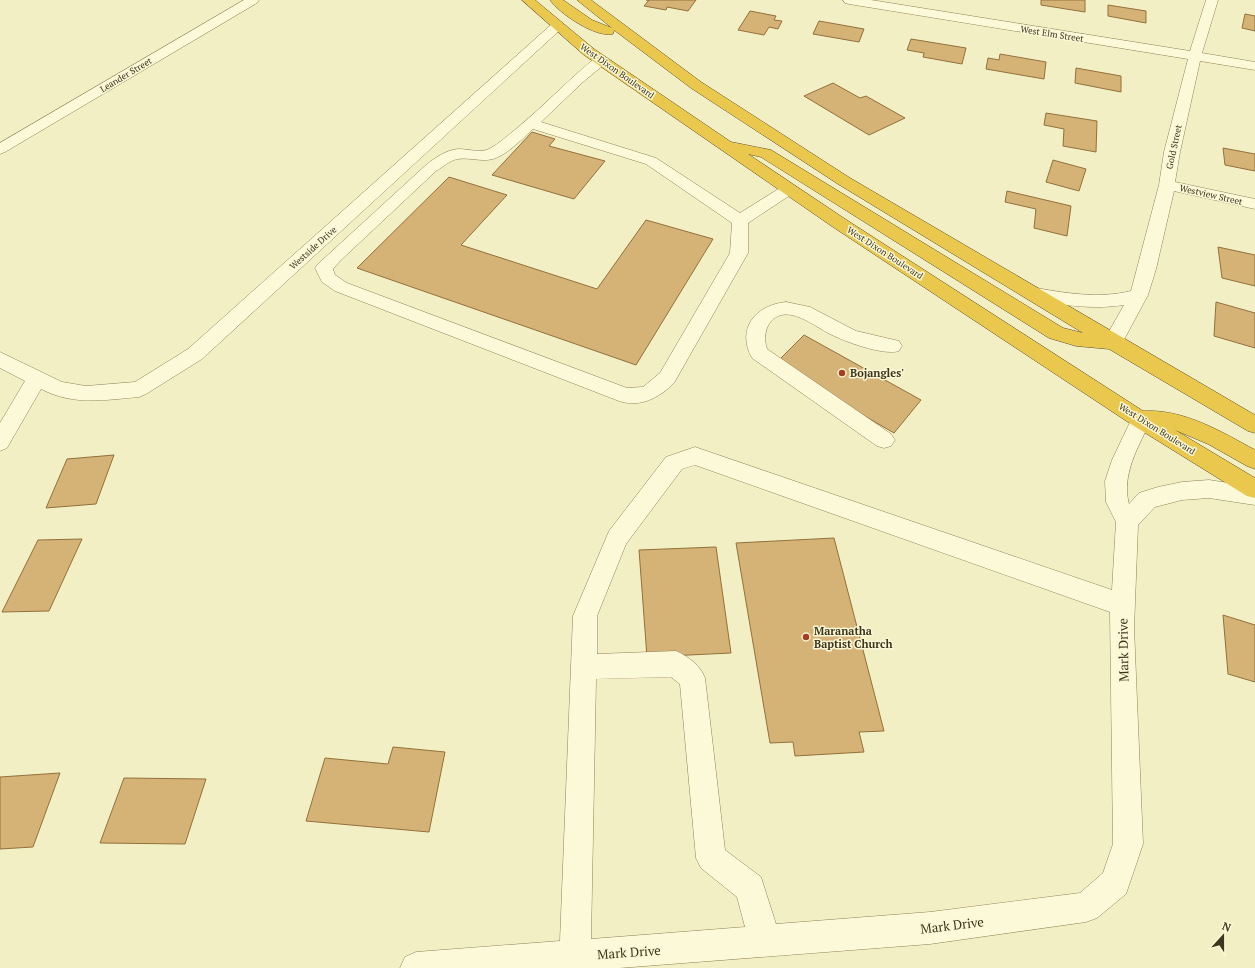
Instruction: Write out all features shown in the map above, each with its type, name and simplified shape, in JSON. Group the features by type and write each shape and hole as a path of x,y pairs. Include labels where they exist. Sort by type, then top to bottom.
{"highway":[{"name":"West Dixon Boulevard","path":"528,0 557,26 601,60 720,143 973,312 1141,420 1255,489"},
{"path":"556,0 575,16 596,27 604,30 624,32"},
{"path":"582,0 696,85 844,181 1255,425"},
{"path":"720,143 766,153 1056,333 1068,338 1084,341 1113,342"},
{"path":"1141,420 1155,418 1191,426 1255,460"}],"street":[{"name":"Leander Street","path":"0,149 253,0"},
{"name":"West Elm Street","path":"849,0 911,5 1255,66"},
{"name":"Gold Street","path":"1113,342 1138,294 1147,269 1167,185 1172,152 1195,56 1212,0"},
{"name":"Westside Drive","path":"0,359 58,389 86,394 139,389 162,376 195,354 557,26"},
{"path":"324,268 334,257 431,168 445,158 457,154 490,156 531,124 578,79 601,60"},
{"path":"531,124 651,161 740,220"},
{"name":"Westview Street","path":"1167,185 1255,204"},
{"path":"740,220 789,188"},
{"path":"324,268 328,278 341,287 626,396 645,395 655,390 667,378 739,253 740,220"},
{"path":"298,260 324,268"},
{"path":"1031,293 1069,301 1097,303 1125,299 1138,294"},
{"path":"884,440 759,353 754,342 754,332 769,312 784,308 801,312 844,333 892,346"},
{"path":"0,442 37,378"},
{"path":"1141,420 1119,468 1116,485 1116,500 1127,521 1147,500 1182,491 1209,489 1255,496"},
{"path":"575,956 585,616 617,538 674,463 695,456 1000,561 1123,606"},
{"name":"Mark Drive","path":"416,968 930,928 1086,907 1115,882 1128,844 1122,628 1127,521"},
{"path":"584,667 676,664 692,678 711,858 750,888 765,941"}],"building":[{"path":"649,0 696,0 688,11 667,7 666,10 644,6"},
{"path":"1041,0 1085,0 1085,12 1041,5"},
{"path":"1108,5 1146,11 1146,23 1108,16"},
{"path":"750,11 776,16 774,20 782,21 778,29 769,27 764,35 738,30"},
{"path":"1245,14 1255,16 1255,31 1242,28"},
{"path":"819,21 864,29 859,42 813,34"},
{"path":"911,39 966,48 962,64 923,57 924,53 907,50"},
{"path":"1000,54 1046,62 1044,79 986,69 988,58 999,60"},
{"path":"1076,68 1121,76 1121,92 1075,83"},
{"path":"833,83 860,98 866,96 905,118 869,135 804,96"},
{"path":"1046,113 1097,121 1096,152 1063,146 1064,129 1044,125"},
{"path":"532,132 555,139 549,146 605,161 574,199 492,175"},
{"path":"1223,148 1255,154 1255,171 1225,165"},
{"path":"1053,160 1086,169 1079,191 1046,182"},
{"path":"449,177 507,195 461,245 597,289 646,220 713,239 636,365 357,268"},
{"path":"1007,191 1071,206 1067,236 1034,228 1036,209 1005,202"},
{"path":"1218,247 1255,255 1255,286 1222,278"},
{"path":"1216,302 1255,313 1255,348 1214,336"},
{"path":"804,335 921,400 894,433 775,364"},
{"path":"114,455 96,504 46,508 67,459"},
{"name":"Maranatha Baptist Church","path":"834,538 884,731 859,732 864,752 795,756 793,742 770,743 736,543"},
{"path":"82,539 49,611 2,612 38,540"},
{"path":"716,547 731,653 647,657 639,550"},
{"path":"1223,615 1255,625 1255,682 1228,674"},
{"path":"393,747 445,752 429,832 306,821 325,758 388,764"},
{"path":"60,773 33,847 0,849 0,777"},
{"path":"124,778 206,779 185,844 100,843"}],"place":[{"name":"Bojangles'","path":"842,373"},
{"name":"Maranatha Baptist Church","path":"806,637"}]}
